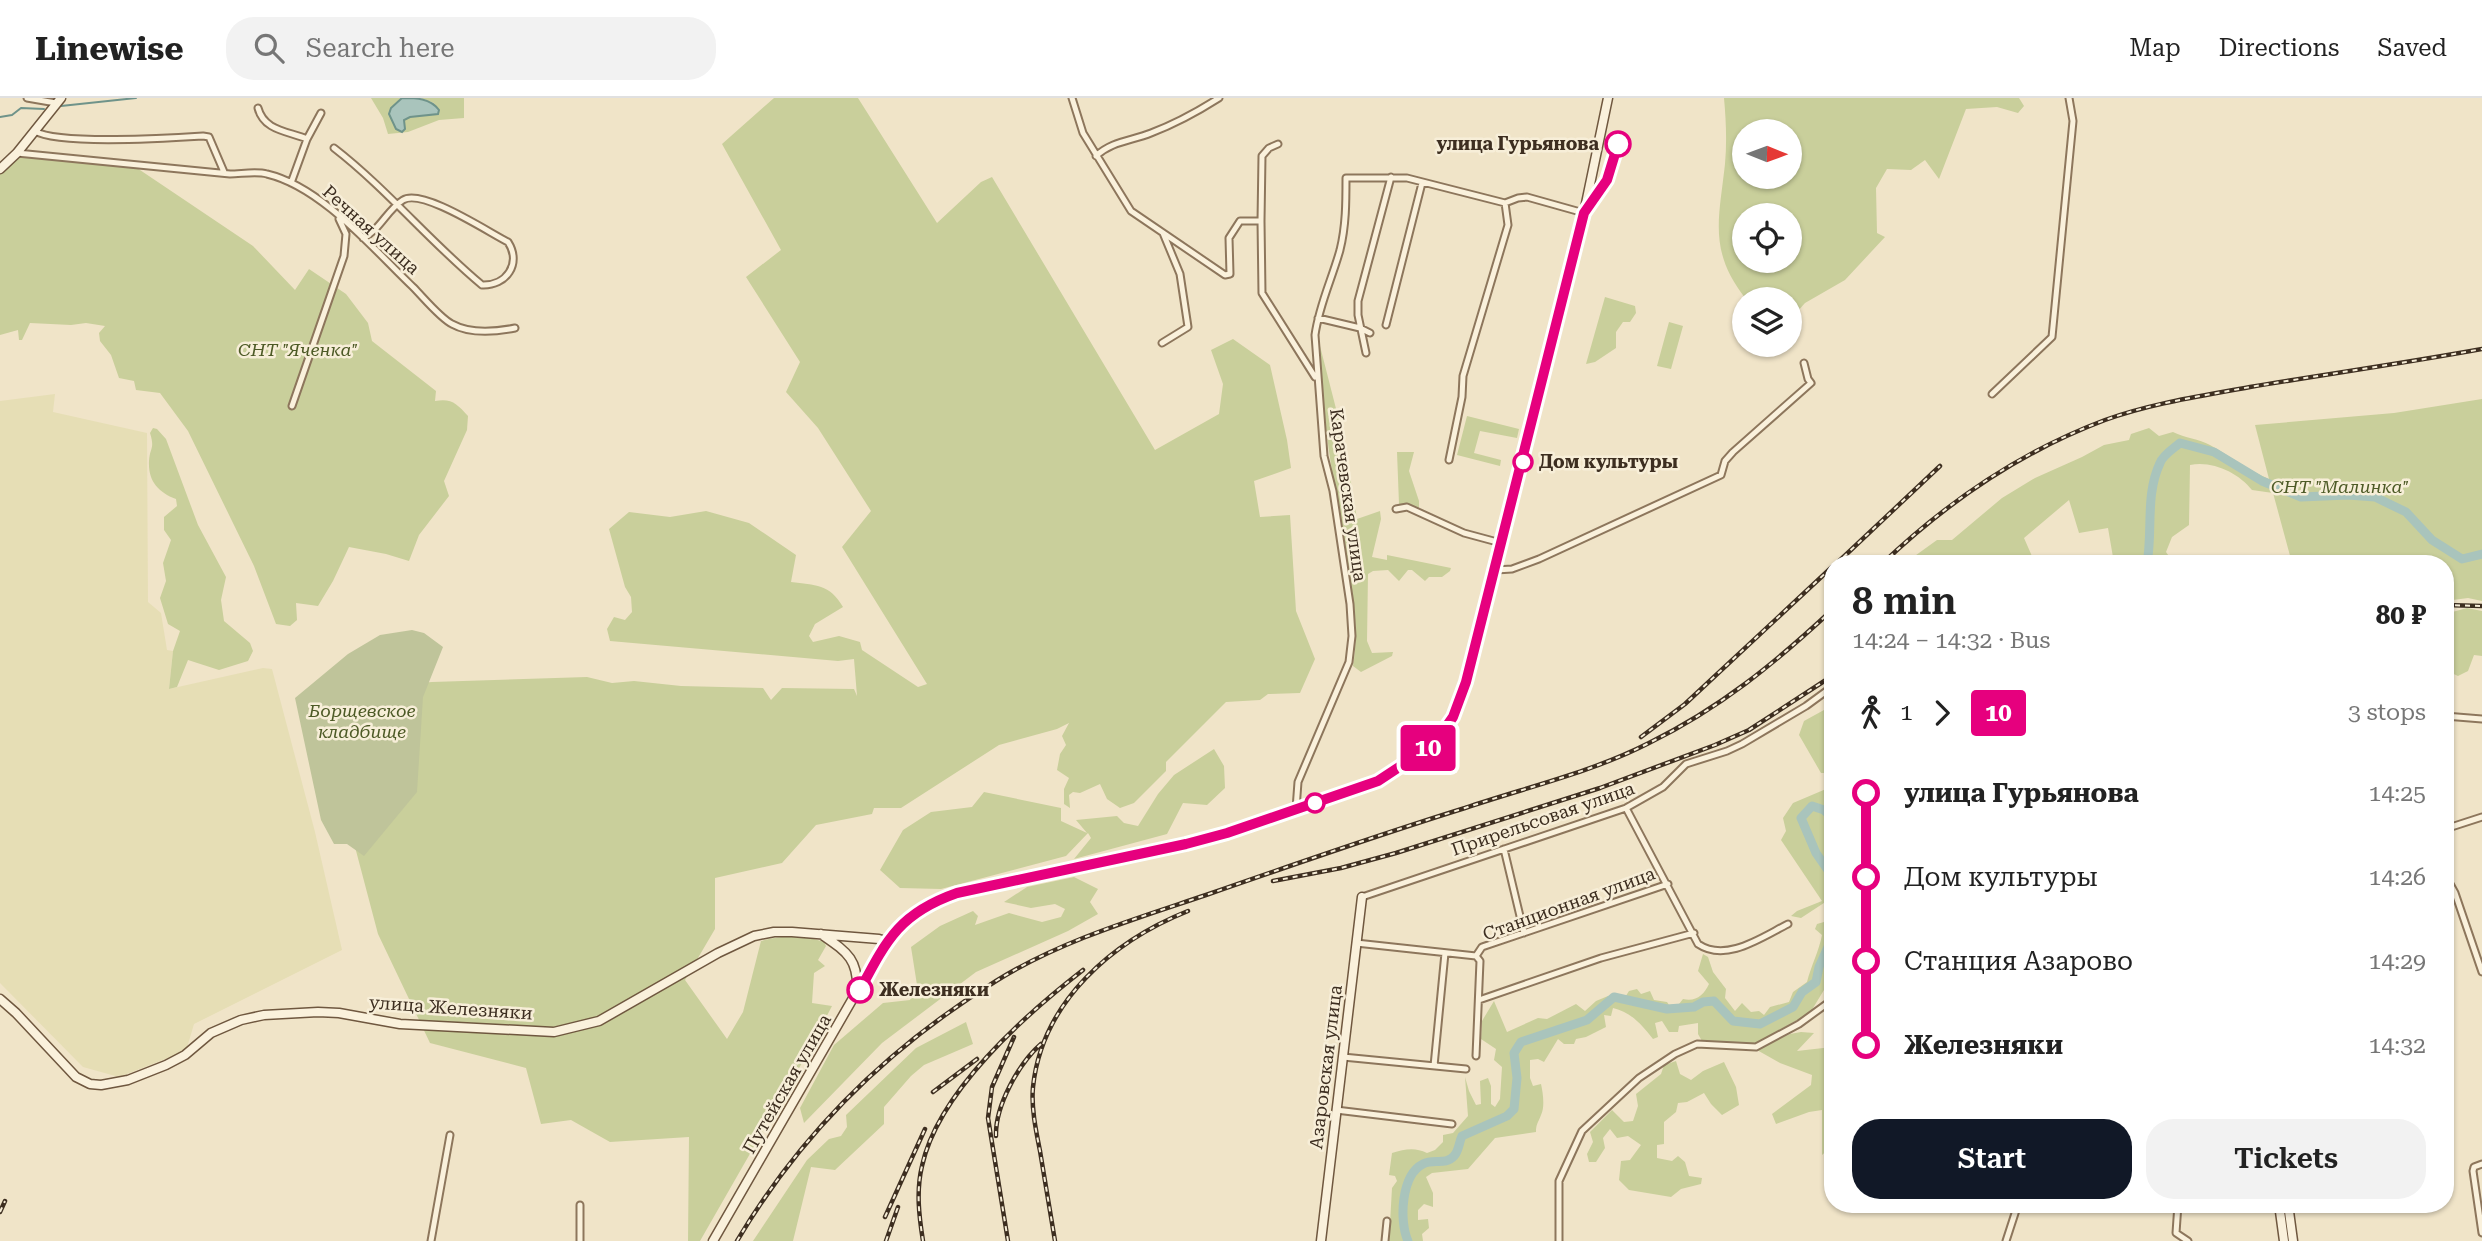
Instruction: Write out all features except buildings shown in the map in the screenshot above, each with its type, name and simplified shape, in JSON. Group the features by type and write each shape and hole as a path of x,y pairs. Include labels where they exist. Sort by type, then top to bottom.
{"street":[{"path":"27,98 59,101"},
{"path":"1072,98 1083,133 1130,211 1226,275 1230,274 1229,238 1240,221 1261,221"},
{"path":"1096,156 1116,142 1140,137 1168,126 1219,98"},
{"path":"886,941 934,901 957,893 1227,833 1386,778 1434,744 1458,706 1466,682 1584,213 1608,98"},
{"path":"1992,394 2052,337 2073,121 2069,98"},
{"path":"0,169 17,153 59,101"},
{"path":"258,108 261,117 273,128 307,139"},
{"path":"291,183 307,139 321,113"},
{"path":"35,131 52,138 74,139 209,137 224,172"},
{"path":"1278,144 1269,148 1262,156 1262,293 1317,380"},
{"path":"334,148 350,161 397,206 482,285 498,284 508,274 513,256 508,242 433,202 414,196 402,200 397,206 374,232 363,238"},
{"name":"Речная улица","path":"17,153 230,174 262,173 291,183 308,192 363,238 451,324 491,332 515,328"},
{"path":"1366,353 1360,328 1358,301 1391,177 1407,177 1505,203 1527,197 1584,213"},
{"name":"Карачевская улица","path":"1296,809 1298,782 1349,662 1352,636 1350,604 1333,491 1324,456 1315,335 1342,241 1346,215 1346,178 1391,177"},
{"path":"1386,325 1422,183"},
{"path":"1449,460 1464,376 1508,225 1505,203"},
{"path":"292,406 344,256 346,234 338,216"},
{"path":"1162,231 1180,274 1188,327 1162,343"},
{"path":"1318,317 1370,333"},
{"path":"1496,570 1512,569 1539,558 1721,475 1725,461 1733,452 1811,383 1804,363"},
{"path":"1396,509 1407,507 1464,533 1502,544"},
{"name":"Прирельсовая улица","path":"1362,897 1626,808 1663,787 1686,764 1742,744 1824,693"},
{"path":"2454,717 2482,719"},
{"path":"1626,808 1698,944 1706,950 1739,949 1788,924"},
{"path":"2454,826 2482,817"},
{"path":"1504,849 1524,933"},
{"name":"Станционная улица","path":"1356,943 1476,956 1482,947 1668,884"},
{"path":"2454,891 2482,972"},
{"name":"Азаровская улица","path":"1321,1241 1362,897"},
{"name":"улица Железняки","path":"0,999 76,1077 90,1084 101,1085 148,1073 185,1055 211,1033 241,1020 264,1015 339,1013 400,1024 554,1032 598,1021 718,953 754,936 774,932 821,933 886,941"},
{"path":"821,933 852,959 858,975 856,996"},
{"path":"1479,1000 1601,958 1694,933"},
{"name":"Путейская улица","path":"713,1241 886,941"},
{"path":"1434,1066 1445,953"},
{"path":"1476,956 1480,961 1476,1056"},
{"path":"1559,1241 1559,1181 1582,1131 1639,1078 1675,1054 1697,1044 1756,1046 1799,1024 1824,1006"},
{"path":"1343,1057 1466,1069"},
{"path":"1336,1110 1452,1124"},
{"path":"431,1241 450,1135"},
{"path":"2482,1164 2474,1167 2473,1171 2482,1234"},
{"path":"580,1205 580,1241"},
{"path":"2006,1241 2015,1213"},
{"path":"2177,1213 2176,1233 2188,1241"},
{"path":"2280,1213 2284,1241"},
{"path":"2289,1213 2293,1241"},
{"path":"1385,1241 1387,1221"}],"shaded area":[{"path":"55,394 53,412 147,433 148,602 161,613 167,650 173,651 169,689 263,668 272,669 315,832 342,950 194,1024 186,1051 119,1077 83,1067 0,983 0,401"}],"green space":[{"path":"371,98 402,98 391,108 391,116 392,122 402,132 404,120 410,117 438,114 434,103 421,98 464,98 464,118 439,120 408,132 388,134 383,118"},
{"path":"774,98 858,98 937,223 981,182 992,177 1155,450 1219,414 1223,384 1211,350 1233,339 1270,365 1291,468 1254,481 1260,517 1290,515 1296,611 1315,659 1300,693 1268,694 1260,700 1226,702 1166,762 1166,771 1134,803 1120,808 1107,799 1100,784 1069,795 1070,808 1064,804 1064,789 1069,778 1057,770 1060,754 1066,745 1062,736 1069,723 1057,729 999,745 901,808 874,808 872,814 816,825 782,863 715,878 715,929 685,980 727,1039 743,1012 761,941 792,936 824,942 826,946 818,960 825,966 814,973 812,1003 832,1006 700,1241 688,1241 689,1137 610,1142 571,1120 541,1124 526,1068 430,1043 378,934 326,737 349,689 432,682 587,677 612,683 634,681 681,686 763,688 771,700 782,688 854,689 857,696 854,659 838,661 610,641 607,629 614,617 625,620 632,612 631,597 625,587 609,529 629,512 670,517 706,511 749,523 796,555 791,582 821,587 833,594 843,607 815,624 809,636 813,642 839,636 860,642 862,650 918,687 927,684 842,547 871,511 818,428 786,392 800,362 746,277 781,250 722,144"},
{"path":"1724,98 2019,98 2024,106 2018,113 1997,107 1966,109 1939,179 1925,160 1911,170 1887,169 1876,188 1877,233 1885,237 1845,280 1802,306 1802,287 1738,287 1726,265 1721,250 1719,218 1726,131"},
{"name":"СНТ \"Яченка\"","path":"21,157 137,168 253,246 295,290 309,269 346,294 368,323 372,341 436,391 435,401 450,401 468,416 467,430 444,481 449,496 419,535 409,561 349,547 318,606 296,603 297,620 290,626 276,624 254,566 188,431 160,393 136,390 134,381 119,378 111,355 100,341 99,333 105,326 86,323 30,323 22,340 19,340 18,330 0,335 0,172"},
{"path":"1605,297 1635,306 1636,313 1630,322 1623,322 1616,332 1616,348 1595,362 1586,364"},
{"path":"1669,322 1683,326 1671,369 1657,366"},
{"path":"1320,346 1344,440 1357,519 1380,511 1381,519 1372,557 1387,560 1387,555 1451,568 1442,577 1429,577 1425,581 1412,570 1408,570 1399,581 1388,570 1368,574 1367,641 1372,653 1393,652 1392,656 1361,672 1353,666 1356,635 1354,604 1328,445"},
{"name":"СНТ \"Малинка\"","path":"2482,399 2482,601 2468,598 2454,600 2454,555 2290,555 2273,493 2252,490 2232,473 2207,464 2190,465 2189,525 2172,537 2166,552 2168,555 2113,555 2108,528 2079,533 2069,500 2024,538 2031,555 1916,555 1937,540 1952,540 2002,498 2035,478 2104,445 2129,440 2131,434 2149,428 2159,436 2173,432 2206,443 2269,479 2255,425 2394,413"},
{"path":"1467,416 1519,429 1517,438 1480,431 1474,453 1501,460 1500,466 1457,455"},
{"path":"153,428 166,439 198,525 226,577 221,600 224,621 250,643 253,651 248,661 219,670 188,660 177,687 169,689 173,651 180,631 168,624 160,598 166,581 163,563 171,540 164,530 164,517 177,506 176,499 159,489 150,474 150,433"},
{"path":"1397,452 1414,452 1409,471 1419,501 1419,513 1399,504"},
{"path":"2467,608 2482,611 2482,656 2474,655 2468,671 2458,676 2454,674 2454,612"},
{"name":"Борщевское кладбище","path":"412,630 424,633 443,647 423,697 417,792 364,856 347,844 334,844 321,820 295,698 348,654 380,635"},
{"path":"1824,710 1824,773 1821,773 1799,735 1804,721"},
{"path":"1214,749 1224,766 1225,788 1207,805 1183,803 1167,834 1074,859 1091,838 1088,833 1066,856 941,889 900,888 880,870 903,830 931,812 972,807 984,792 1061,808 1061,821 1087,833 1076,820 1117,816 1124,823 1138,826 1158,794 1174,775"},
{"path":"1824,790 1824,903 1801,918 1791,916 1822,901 1781,840 1786,831 1783,818 1793,803"},
{"path":"1074,877 1098,889 1090,902 1098,914 1068,931 976,972 882,1043 804,1123 800,1108 834,1045 883,1003 910,1000 917,985 911,947 940,926 973,911 978,916 975,925 1009,913 1042,922 1061,917 1065,909 1055,904 1031,908 1004,902 1027,887"},
{"path":"1824,922 1824,990 1810,1013 1754,1044 1702,1041 1698,1034 1698,1023 1679,1026 1678,1032 1669,1032 1662,1021 1655,1023 1658,1037 1653,1039 1631,1016 1613,1008 1611,1016 1604,1015 1606,1027 1576,1039 1574,1044 1564,1044 1558,1039 1544,1062 1538,1059 1530,1060 1530,1078 1533,1086 1541,1084 1543,1096 1543,1108 1536,1132 1495,1138 1468,1169 1432,1173 1426,1177 1433,1193 1433,1207 1424,1204 1418,1210 1418,1220 1428,1219 1429,1228 1422,1234 1423,1241 1389,1241 1392,1188 1397,1181 1395,1176 1389,1175 1392,1153 1410,1149 1427,1153 1443,1142 1443,1135 1453,1133 1468,1116 1465,1077 1476,1105 1481,1104 1480,1081 1488,1078 1491,1104 1495,1107 1500,1099 1502,1067 1494,1060 1496,1049 1481,1039 1482,1021 1494,1001 1507,1032 1538,1018 1547,1019 1576,1004 1585,1011 1596,1001 1608,996 1608,1005 1615,1001 1622,1002 1629,991 1637,989 1641,994 1650,991 1654,1000 1667,1002 1669,1005 1679,1004 1683,999 1699,997 1709,984 1698,971 1703,954 1708,957 1713,972 1726,989 1725,998 1735,1011 1742,1003 1751,1012 1759,1011 1764,1015 1770,1007 1789,1002 1793,992 1807,982 1822,935 1815,929 1817,924"},
{"path":"966,1022 973,1044 924,1065 911,1076 884,1107 884,1124 835,1170 811,1167 793,1241 753,1241 807,1160 829,1139 841,1136 847,1127 846,1115 916,1048"},
{"path":"1814,1033 1797,1051 1824,1048 1822,1155 1822,1110 1776,1124 1772,1114 1811,1085 1812,1075 1780,1063 1757,1050 1790,1034"},
{"path":"1676,1061 1680,1074 1691,1080 1703,1071 1724,1062 1736,1087 1739,1105 1722,1115 1704,1093 1687,1102 1678,1103 1676,1112 1664,1122 1664,1144 1657,1145 1657,1158 1672,1161 1678,1156 1685,1162 1689,1176 1702,1178 1701,1184 1681,1189 1671,1197 1629,1190 1619,1180 1621,1161 1630,1160 1641,1145 1628,1136 1617,1138 1610,1129 1603,1138 1605,1148 1596,1162 1589,1162 1587,1154 1593,1142 1590,1132 1612,1110 1624,1122 1633,1121 1638,1106 1636,1094 1661,1074 1664,1065"}],"water":[{"path":"402,98 427,101 439,110 438,114 404,120 405,129 402,132 396,129 389,114 391,108"}],"waterway":[{"path":"61,106 136,98"},
{"path":"0,117 12,115 21,108 44,109"},
{"path":"2148,555 2155,475 2163,457 2180,443 2214,452 2262,481 2301,497 2375,497 2406,512 2432,540 2462,559 2482,554"},
{"path":"1824,810 1812,806 1801,818 1824,864"},
{"path":"1408,1241 1403,1211 1410,1178 1423,1164 1451,1159 1457,1152 1462,1136 1507,1116 1514,1109 1517,1078 1514,1053 1521,1042 1587,1020 1614,997 1667,1009 1694,1007 1703,1002 1714,1001 1733,1021 1760,1024 1793,1007 1802,992 1816,982 1824,956"}],"railway":[{"path":"1892,555 1933,519 1986,480 2044,447 2105,420 2195,397 2482,349"},
{"path":"1846,555 1940,466"},
{"path":"1641,737 1685,704 1824,574"},
{"path":"2454,605 2482,606"},
{"path":"737,1241 789,1164 850,1095 919,1034 1020,967 1125,922 1627,754 1723,700 1789,649 1824,617"},
{"path":"1273,881 1341,868 1396,853 1600,788 1749,730 1824,681"},
{"path":"1055,1241 1033,1103 1039,1056 1050,1027 1066,1001 1108,957 1133,939 1188,911"},
{"path":"923,1241 919,1204 920,1175 931,1138 946,1110 965,1083 1011,1032 1083,970"},
{"path":"1008,1241 988,1118 992,1087 1014,1037"},
{"path":"996,1136 1000,1112 1010,1086 1025,1062 1041,1044"},
{"path":"933,1092 977,1059"},
{"path":"885,1217 925,1129"},
{"path":"0,1212 5,1201"},
{"path":"886,1241 898,1207"}],"bus line":[{"name":"10","path":"860,990 886,941 905,921 934,901 957,893 1227,833 1386,778 1434,744 1453,717 1466,682 1584,213 1607,180 1618,144"}],"place":[{"name":"улица Гурьянова","path":"1618,144"},
{"name":"Дом культуры","path":"1523,462"},
{"name":"Железняки","path":"860,990"}]}
